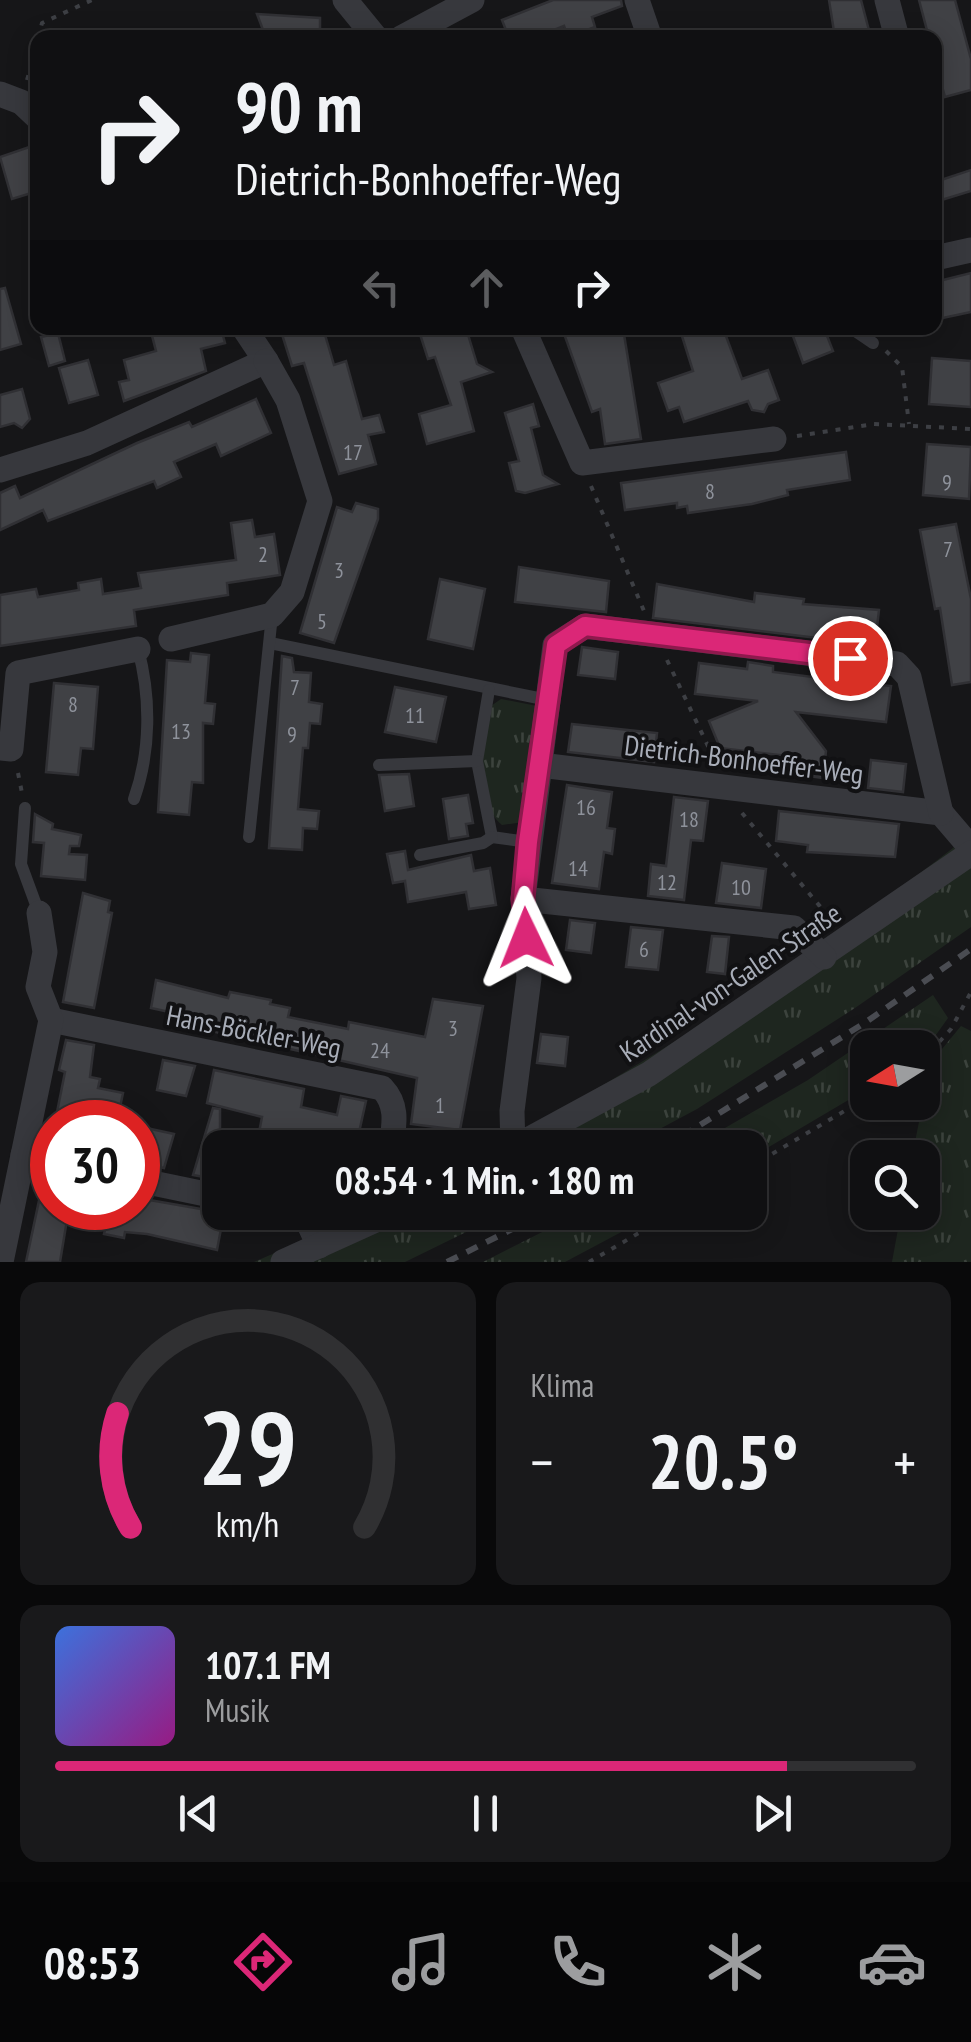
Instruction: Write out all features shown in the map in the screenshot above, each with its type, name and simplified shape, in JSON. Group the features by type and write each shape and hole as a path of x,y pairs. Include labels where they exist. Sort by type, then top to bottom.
{"street":[{"path":"345,0 369,30"},
{"path":"416,30 472,0"},
{"path":"637,0 647,30"},
{"path":"887,0 896,30"},
{"path":"942,256 971,250"},
{"path":"171,639 272,615 292,592 320,501 293,414 249,335"},
{"path":"526,335 580,462 774,439"},
{"path":"0,470 87,443 266,361"},
{"path":"513,1130 512,1111 529,978 523,899 548,700 556,645 585,626 897,664 909,677 940,813 971,851"},
{"path":"5,749 18,673 138,649"},
{"name":"Dietrich-Bonhoeffer-Weg","path":"540,764 940,813"},
{"name":"Kardinal-von-Galen-Straße","path":"547,1130 650,1074 820,952 971,851"},
{"path":"523,899 794,928 820,952"},
{"path":"0,1262 16,1148 51,1020 38,987 45,952 39,913"},
{"name":"Hans-Böckler-Weg","path":"51,1020 382,1088 395,1112 393,1130"},
{"path":"160,1185 202,1193"},
{"path":"312,1230 319,1246"},
{"path":"282,1262 354,1230"}],"lane":[{"path":"862,335 874,343"},
{"path":"249,837 272,615"},
{"path":"270,643 548,700"},
{"path":"134,798 142,774 148,687 138,649"},
{"path":"489,690 477,761 492,837"},
{"path":"380,766 477,761"},
{"path":"25,808 21,864 39,913"},
{"path":"420,855 492,837 528,842"}],"path":[{"path":"40,30 42,23 92,0"},
{"path":"20,105 30,68"},
{"path":"874,343 902,366 909,424"},
{"path":"774,439 874,424 971,429"},
{"path":"580,462 654,634 740,811 823,910 820,952"},
{"path":"5,749 25,808"},
{"path":"940,1040 971,992"},
{"path":"767,1157 850,1109"},
{"path":"589,1262 644,1230"}],"green space":[{"path":"501,699 537,706 523,822 502,825 493,814 483,785 491,706"},
{"path":"971,834 971,927 855,1008 658,1130 523,1130 738,1001"},
{"path":"933,995 948,1018 939,1030 882,1030"},
{"path":"961,1026 971,1031 971,1262 892,1262 898,1230 940,1230 940,1140 915,1140 919,1120 940,1120 940,1051"},
{"path":"850,1051 850,1099 767,1148 767,1130 721,1130"},
{"path":"328,1230 470,1230 405,1262 254,1262"},
{"path":"546,1230 625,1230 565,1262 483,1262"}],"building":[{"path":"553,0 621,0 622,6 592,17 595,27 587,30 565,30 564,26 554,30 506,30 502,20"},
{"path":"829,0 861,0 869,30 834,30"},
{"path":"919,0 955,0 971,59 971,90 945,97 942,30 927,30"},
{"path":"257,14 320,18 320,30 263,30"},
{"path":"30,147 30,193 12,199 0,157"},
{"path":"971,170 971,191 942,200 942,180"},
{"path":"971,273 971,312 942,318 942,280"},
{"path":"5,288 21,344 0,350 0,289"},
{"path":"58,335 65,361 49,366 41,337"},
{"path":"152,335 223,335 225,343 201,349 206,371 124,401 119,382 129,380 124,360 156,351"},
{"path":"282,335 325,335 334,365 346,361 362,419 379,415 384,432 368,435 376,464 339,474 304,363 292,366"},
{"path":"420,335 468,335 477,364 492,372 461,382 474,431 427,444 419,414 451,405 435,357 428,359"},
{"path":"564,335 624,335 641,439 605,444 600,409 592,412"},
{"path":"682,335 726,335 742,379 768,370 779,400 768,404 764,412 752,410 748,401 684,422 679,407 668,411 658,383 693,371"},
{"path":"793,335 827,335 833,351 803,363"},
{"path":"932,358 971,361 971,407 929,404"},
{"path":"88,360 98,395 69,403 59,368"},
{"path":"22,389 30,419 22,428 14,423 0,427 0,395"},
{"path":"256,399 271,433 221,456 216,444 174,462 181,477 157,488 154,481 48,521 43,510 0,530 0,493 15,486 20,498 137,443 189,422 192,427"},
{"path":"533,404 539,426 531,428 543,475 558,484 525,493 516,491 509,463 519,461 505,413"},
{"path":"927,444 971,447 969,499 923,495"},
{"path":"846,452 850,480 787,490 788,495 752,504 688,513 687,506 677,508 677,503 625,510 621,483"},
{"path":"356,503 378,509 378,519 334,643 300,633 337,507 352,512"},
{"path":"252,520 255,537 274,534 280,575 227,583 228,595 134,610 136,626 0,646 0,595 36,589 38,597 79,590 78,583 101,579 103,594 141,588 138,573 236,560 231,523"},
{"path":"956,524 971,599 971,682 952,685 940,608 935,609 920,530"},
{"path":"519,567 609,581 606,612 515,602"},
{"path":"440,579 485,589 473,649 428,639"},
{"path":"657,584 754,602 755,593 804,599 803,604 879,610 875,645 653,618"},
{"path":"582,647 618,652 615,679 578,675"},
{"path":"191,653 209,655 205,703 215,704 213,724 203,723 203,783 192,782 189,815 158,812 167,660 190,662"},
{"path":"282,656 292,658 294,672 311,673 309,702 322,704 320,724 310,723 308,748 303,748 298,809 319,811 317,829 303,828 302,850 269,848"},
{"path":"748,662 773,666 773,672 829,679 828,686 861,690 862,683 891,686 886,722 796,712 826,751 823,778 795,774 797,757 720,748 709,721 758,701 695,694 699,663 747,669"},
{"path":"54,683 98,687 93,749 81,748 78,775 46,772"},
{"path":"395,687 446,697 436,742 385,732"},
{"path":"572,724 657,733 654,762 568,752"},
{"path":"871,760 906,764 903,792 868,788"},
{"path":"409,774 414,806 385,811 379,775"},
{"path":"567,785 612,792 607,828 615,829 612,854 604,852 599,889 552,883"},
{"path":"468,795 473,823 466,824 468,836 449,839 443,799"},
{"path":"674,797 708,801 703,841 691,840 684,900 648,896 651,864 666,866"},
{"path":"779,811 899,824 895,857 807,852 808,845 776,841"},
{"path":"35,814 53,824 52,829 81,835 79,846 70,846 69,854 87,855 85,880 41,876 44,843 33,842"},
{"path":"405,851 408,870 471,855 474,871 490,868 496,905 469,909 466,892 408,902 405,881 393,883 387,854"},
{"path":"722,863 766,869 761,908 716,903"},
{"path":"83,893 110,901 108,912 112,913 94,1008 63,1002"},
{"path":"570,920 595,923 591,953 566,950"},
{"path":"631,927 663,930 658,970 626,967"},
{"path":"712,936 729,937 725,974 707,972"},
{"path":"156,980 228,998 230,992 271,1000 270,1004 290,1008 288,1017 348,1029 349,1022 425,1037 433,999 483,1006 460,1130 411,1124 417,1078 172,1022 174,1013 151,1008"},
{"path":"541,1034 568,1037 565,1066 537,1063"},
{"path":"66,1040 94,1045 90,1077 100,1079 98,1088 123,1093 122,1100 59,1100 65,1072 59,1070"},
{"path":"163,1060 195,1066 186,1096 157,1090"},
{"path":"214,1070 304,1089 301,1107 337,1115 341,1096 366,1101 360,1130 259,1130 262,1117 207,1103"},
{"path":"213,1108 220,1109 220,1130 206,1130"},
{"path":"160,1131 174,1134 164,1168 160,1167"},
{"path":"202,1145 202,1177 193,1175"},
{"path":"160,1202 202,1209 202,1230 221,1230 217,1250 147,1234 125,1232 124,1238 104,1234 105,1230 160,1230"},
{"path":"33,1230 65,1230 60,1262 26,1262"}],"railway":[{"path":"692,1130 863,1024 971,949"},
{"path":"447,1262 510,1230"}],"route":[{"path":"526,938 523,899 528,842 556,645 585,626 850,658"}]}
